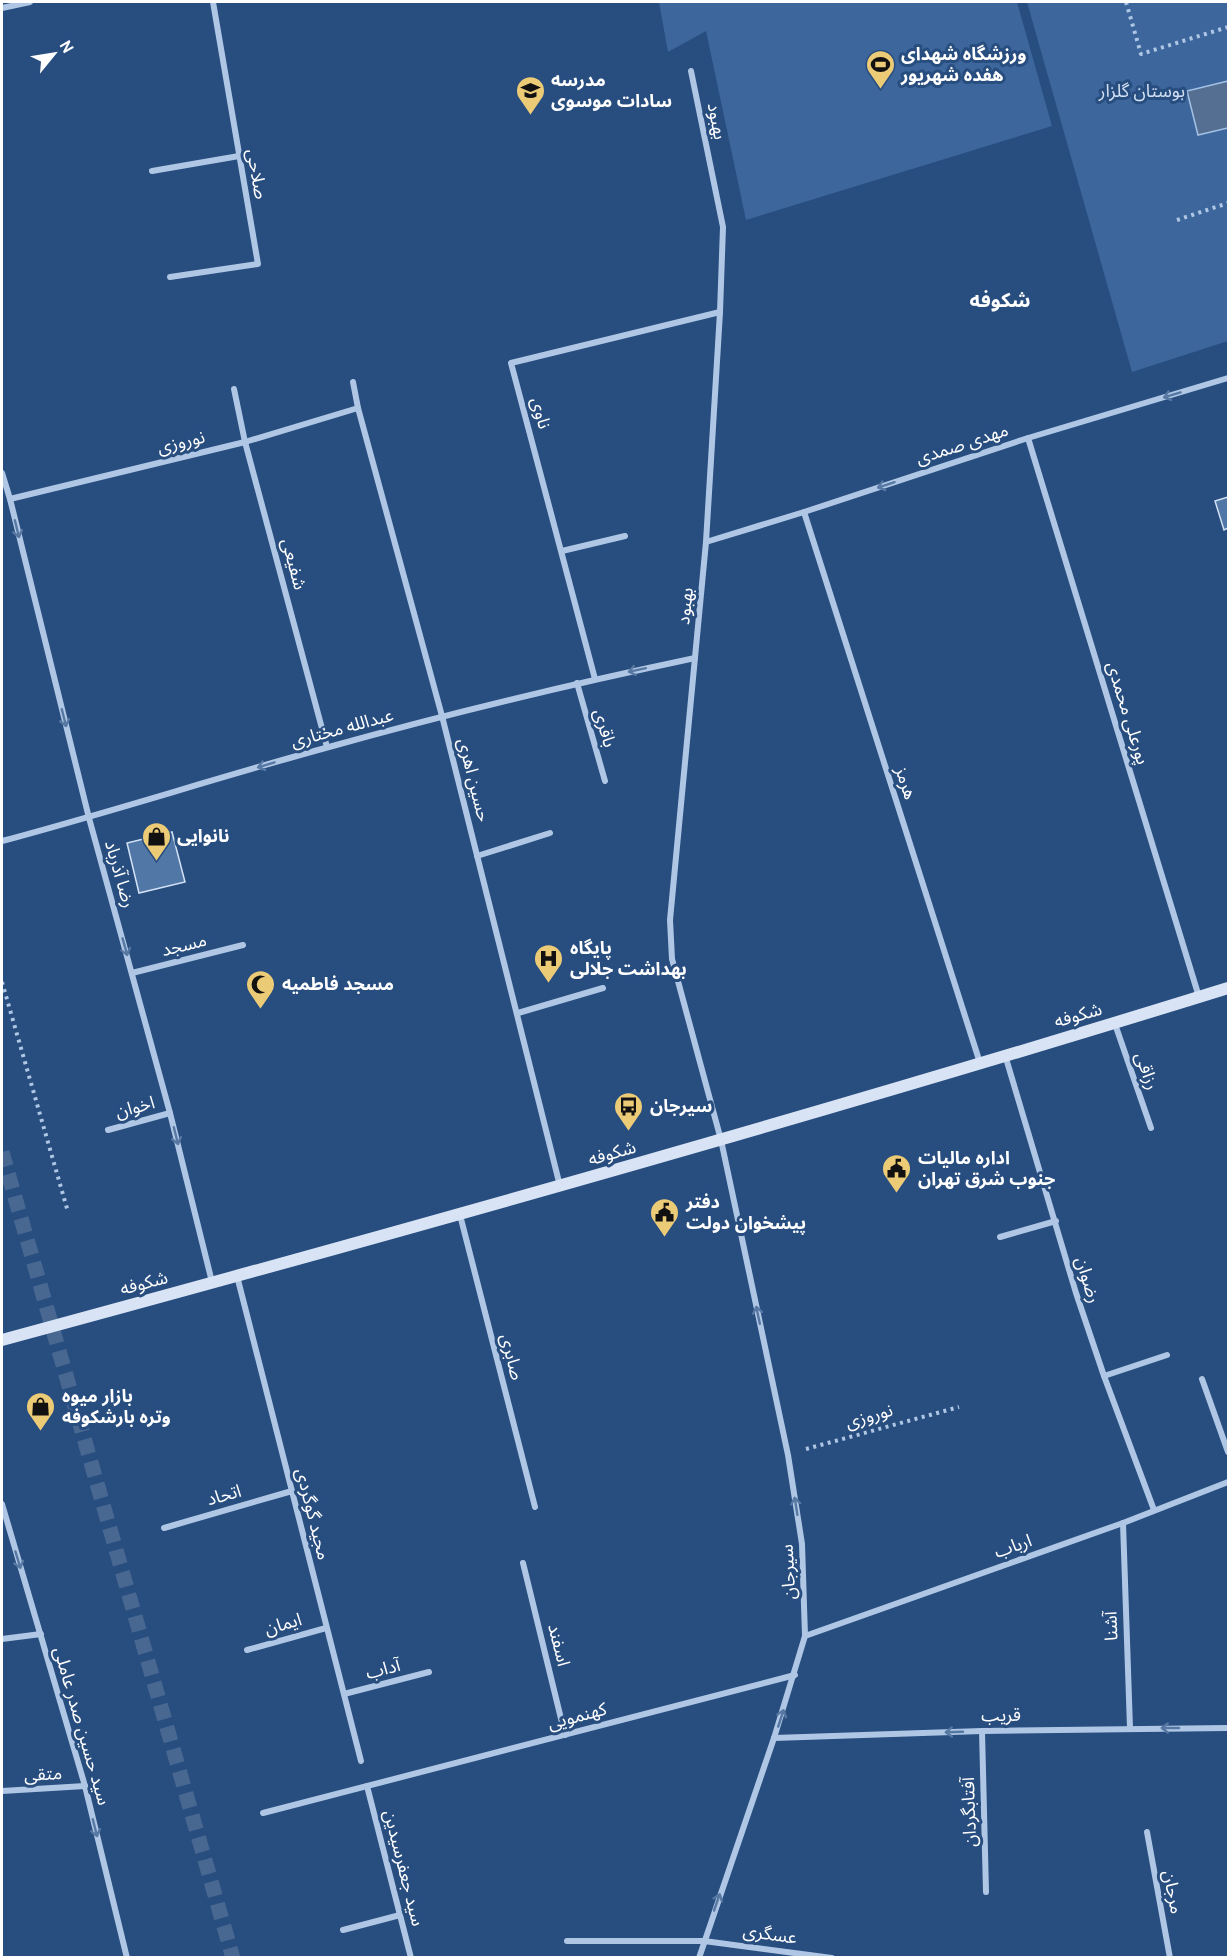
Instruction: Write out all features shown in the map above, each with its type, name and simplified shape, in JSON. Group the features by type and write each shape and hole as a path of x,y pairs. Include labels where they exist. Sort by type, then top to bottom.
{"main road":[{"name":"شکوفه","path":"2,1340 212,1283 236,1274 460,1215 721,1140 1005,1054 1115,1024 1228,988"}],"street":[{"path":"2,8 30,2"},
{"name":"صلاحی","path":"170,277 258,264 213,2"},
{"name":"بهبود","path":"691,71 723,227 706,543 670,920 672,959 721,1140"},
{"path":"152,171 239,156"},
{"name":"ناوی","path":"595,679 512,363 720,312"},
{"name":"مهدی صمدی","path":"706,543 1028,438 1228,378"},
{"name":"حسین اهری","path":"352,382 442,716 561,1186"},
{"name":"شفیعی","path":"234,389 245,442 327,747"},
{"name":"نوروزی","path":"10,499 245,442 358,408"},
{"name":"پورعلی محمدی","path":"1028,438 1199,997"},
{"name":"رضا آذرباد","path":"2,473 89,818 170,1113 212,1283"},
{"name":"هرمز","path":"804,512 980,1063"},
{"path":"562,551 625,536"},
{"name":"عبدالله مختاری","path":"2,841 442,716 577,683 695,658"},
{"name":"باقری","path":"577,683 605,781"},
{"path":"477,856 550,833"},
{"name":"مسجد","path":"132,973 243,945"},
{"path":"518,1013 603,988"},
{"name":"رزاقی","path":"1115,1024 1150,1128"},
{"name":"رضوان","path":"1005,1054 1076,1293 1154,1510"},
{"name":"اخوان","path":"108,1130 170,1113"},
{"name":"سیرجان","path":"699,1958 795,1676 805,1636 802,1544 788,1455 721,1140"},
{"name":"صابری","path":"460,1215 535,1507"},
{"path":"1000,1237 1056,1221"},
{"name":"مجید گوگردی","path":"236,1274 361,1761"},
{"path":"1104,1376 1167,1355"},
{"path":"1202,1379 1228,1452"},
{"name":"ارباب","path":"805,1636 1123,1523 1228,1482"},
{"name":"اتحاد","path":"164,1528 292,1491"},
{"name":"سید حسین صدر عاملی","path":"2,1504 85,1786 127,1958"},
{"name":"آشنا","path":"1123,1523 1130,1728"},
{"name":"اسفند","path":"523,1563 565,1735"},
{"name":"ایمان","path":"247,1650 326,1628"},
{"path":"2,1639 41,1634"},
{"name":"آداب","path":"344,1694 429,1672"},
{"name":"کهنمویی","path":"263,1813 795,1676"},
{"name":"قریب","path":"774,1738 982,1731 1228,1728"},
{"name":"آفتابگردان","path":"982,1731 986,1892"},
{"name":"متقی","path":"2,1791 85,1786"},
{"name":"سید جعفرسیدین","path":"368,1786 411,1958"},
{"name":"مرجان","path":"1147,1832 1170,1958"},
{"path":"343,1930 400,1915"},
{"name":"عسگری","path":"567,1941 704,1941 832,1958"}],"path":[{"path":"1126,2 1141,54 1228,27"},
{"path":"1177,220 1228,203"},
{"path":"2,982 68,1212"},
{"name":"نوروزی","path":"788,1455 959,1407"}],"green space":[{"name":"ورزشگاه شهدای هفده شهریور","path":"659,2 1017,2 1052,126 746,220 706,31 668,52"},
{"name":"بوستان گلزار","path":"1027,2 1228,2 1228,341 1132,372"}],"shaded area":[{"path":"1228,81 1228,128 1198,135 1187,91"}],"building":[{"path":"1228,497 1228,528 1224,530 1215,501"},
{"name":"نانوایی","path":"172,832 185,882 139,893 127,843"}],"tunnel":[{"path":"2,1152 233,1958"}],"place":[{"name":"ورزشگاه شهدای هفده شهریور","path":"880,90"},
{"name":"مدرسه سادات موسوی","path":"530,116"},
{"name":"نانوایی","path":"156,862"},
{"name":"پایگاه بهداشت جلالی","path":"549,984"},
{"name":"مسجد فاطمیه","path":"261,1010"},
{"name":"سیرجان","path":"629,1132"},
{"name":"اداره مالیات جنوب شرق تهران","path":"897,1194"},
{"name":"دفتر پیشخوان دولت","path":"665,1238"},
{"name":"بازار میوه وتره بارشکوفه","path":"41,1432"}],"district":[{"name":"شکوفه","path":"1000,300"}]}
